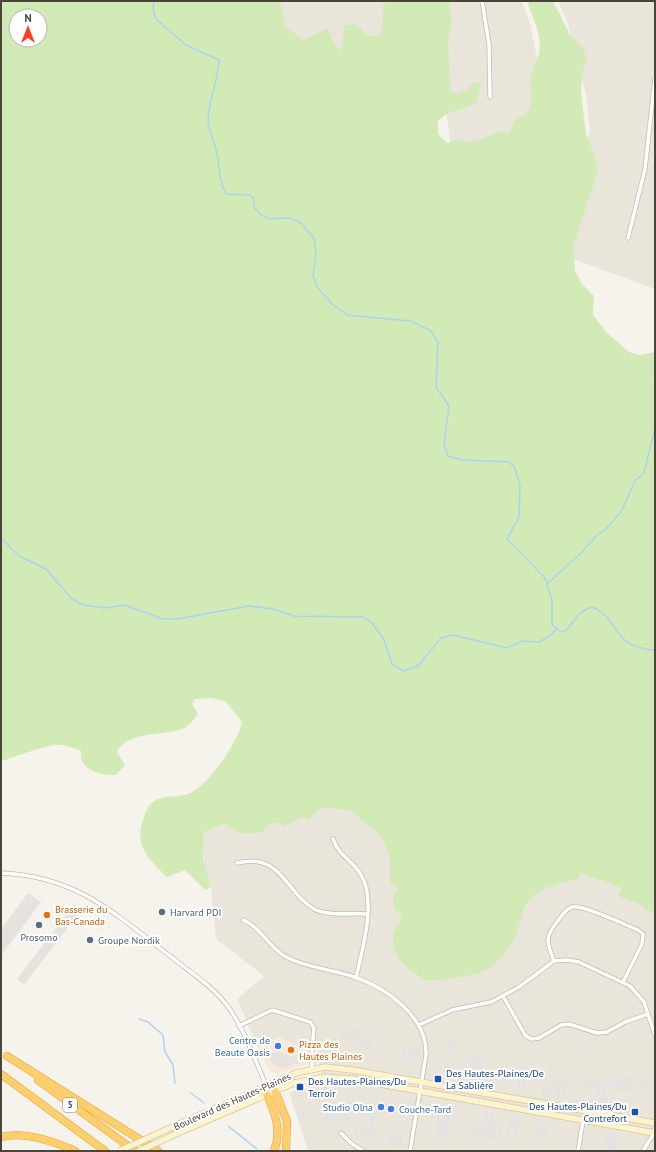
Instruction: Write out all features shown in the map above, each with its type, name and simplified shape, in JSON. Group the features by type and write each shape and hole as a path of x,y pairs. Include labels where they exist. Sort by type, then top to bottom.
{"highway":[{"name":"5","path":"4,1054 95,1124 135,1151"},
{"path":"4,1054 158,1151"},
{"name":"5","path":"1,1074 105,1151"},
{"path":"275,1091 286,1119 288,1131 286,1151"},
{"path":"267,1095 278,1125 278,1137 274,1151"},
{"path":"1,1137 13,1135 34,1137 75,1151"}],"street":[{"path":"482,1 489,44 490,97"},
{"path":"628,238 644,169 655,78"},
{"path":"333,839 339,852 358,869 363,878 368,914 368,927 356,978"},
{"path":"237,863 247,860 273,866 306,904 317,910 328,913 368,914"},
{"path":"1,873 26,875 50,880 97,901 207,985 229,1008 239,1026 266,1085 267,1095"},
{"path":"554,961 547,943 548,933 565,911 572,908 582,908 638,930 643,934 642,944 623,982"},
{"path":"243,920 253,925 273,948 288,958 356,978 390,996 406,1009 419,1025 423,1032 426,1046 410,1151"},
{"path":"419,1025 452,1010 486,1004 503,996 554,961 572,960 623,982 639,996 648,1014 655,1035"},
{"path":"503,996 525,1035 531,1039 538,1038 561,1025 569,1024 602,1033 611,1031 625,1022 648,1014"},
{"path":"239,1026 272,1010 310,1022 314,1028 312,1069"},
{"name":"Boulevard des Hautes-Plaines","path":"119,1151 266,1085 312,1069 342,1068 655,1123"},
{"name":"Boulevard des Hautes-Plaines","path":"139,1151 275,1091 310,1079 328,1077 352,1079 584,1121 655,1131"},
{"path":"266,1085 275,1091"},
{"path":"578,1151 584,1121"},
{"path":"643,1151 655,1131"},
{"path":"341,1134 363,1151"}],"shaded area":[{"path":"272,1 393,1 378,50 355,57 308,43 284,28"},
{"path":"430,1 522,1 531,27 539,70 523,148 452,152"},
{"path":"558,1 655,1 655,289 565,256 590,131 586,95 567,21"},
{"path":"327,808 350,810 382,837 462,975 483,971 492,967 515,938 520,916 530,900 541,890 556,884 578,879 581,873 621,888 619,895 655,909 655,1151 308,1151 289,1092 323,1084 317,1050 308,1050 279,1037 258,1047 237,999 264,976 216,939 211,887 205,870 203,847 204,832 225,824 237,832 271,823 278,823 283,827 292,821"},
{"path":"28,893 41,902 1,956 1,929"},
{"path":"74,904 82,909 24,985 17,979"},
{"path":"342,1027 360,1030 360,1035 374,1037 371,1049 358,1046 358,1042 340,1039"},
{"path":"279,1037 308,1050 306,1065 278,1074 270,1072 258,1047"},
{"path":"455,1039 457,1055 449,1055 447,1041"},
{"path":"403,1046 419,1049 418,1061 401,1058"},
{"path":"277,1051 288,1055 287,1058 299,1054 302,1062 284,1068 272,1064 269,1055"},
{"path":"481,1054 485,1085 473,1083 471,1057"},
{"path":"447,1062 454,1064 451,1080 444,1079"},
{"path":"518,1064 528,1068 524,1091 516,1091 520,1070 515,1068"},
{"path":"611,1075 633,1079 630,1091 614,1088 614,1085 607,1087 604,1101 608,1102 606,1107 595,1105 597,1089 583,1086 585,1079 608,1082"},
{"path":"639,1075 651,1076 650,1088 637,1087"},
{"path":"557,1078 568,1081 565,1100 553,1097"},
{"path":"543,1082 554,1084 552,1098 540,1095"},
{"path":"350,1100 354,1108 349,1109 351,1121 338,1118 336,1105"},
{"path":"440,1103 452,1105 446,1138 435,1135"},
{"path":"299,1107 309,1109 303,1120 298,1118"},
{"path":"328,1111 337,1116 331,1125 323,1120"},
{"path":"485,1111 494,1113 492,1126 503,1128 501,1139 468,1134 470,1122 483,1124"},
{"path":"369,1112 377,1113 374,1128 378,1129 377,1135 373,1135 371,1142 364,1140"},
{"path":"510,1115 521,1118 517,1137 506,1135"},
{"path":"538,1121 549,1123 546,1141 534,1139"},
{"path":"355,1125 364,1127 363,1138 355,1137"},
{"path":"390,1132 404,1134 402,1146 388,1144"},
{"path":"606,1132 619,1134 616,1151 603,1151"}],"green space":[{"path":"1,1 280,1 285,27 304,40 328,28 334,43 341,51 344,26 354,24 369,36 378,37 383,25 383,9 385,3 388,1 449,1 452,21 448,39 450,91 458,94 468,89 473,82 481,84 476,103 445,115 438,121 438,134 447,143 456,140 467,142 479,140 500,131 509,133 517,117 522,117 527,112 531,101 531,77 540,45 537,28 527,1 553,1 570,35 583,48 587,59 582,73 581,93 586,134 598,171 573,247 575,271 582,284 594,296 593,315 607,333 629,352 640,355 655,352 655,376 653,379 655,381 655,913 646,910 640,904 618,896 621,888 581,873 578,879 547,888 531,899 525,908 515,938 492,967 479,973 459,977 424,980 400,960 394,948 394,931 402,918 393,906 393,895 399,889 390,883 390,857 382,837 350,810 327,808 317,811 308,820 302,817 283,827 278,823 271,823 263,832 250,834 237,832 225,824 204,832 203,859 211,887 205,890 185,870 167,877 149,858 140,838 146,810 153,802 157,800 166,797 188,794 205,782 221,763 239,731 242,722 225,701 212,698 195,699 192,704 198,714 191,723 184,728 137,737 122,745 117,752 125,765 116,775 98,773 87,767 81,758 81,751 70,747 56,745 41,748 1,761"}],"waterway":[{"path":"154,1 153,9 156,19 186,45 219,60 208,120 215,146 221,182 226,194 250,195 254,199 254,207 261,215 270,219 288,218 299,221 314,238 316,255 313,276 318,288 332,304 347,315 411,321 431,331 438,342 436,387 449,406 444,445 448,456 462,460 509,462 515,468 520,486 519,517 507,539 545,578 552,599 552,625 561,632 565,631 582,611 592,607 608,618 623,638 630,644 641,648 655,650"},
{"path":"547,584 582,552 596,536 606,529 621,512 635,481 644,473 655,428"},
{"path":"1,538 19,556 46,569 71,598 83,605 105,608 124,605 163,619 177,619 249,606 273,609 294,616 363,617 372,623 383,638 392,664 404,671 419,665 441,638 453,635 507,648 522,641 539,642 550,636 557,628"},
{"path":"139,1019 148,1022 163,1035 165,1052 173,1065 175,1083"},
{"path":"191,1093 204,1103"},
{"path":"228,1126 257,1149"}],"place":[{"name":"Harvard PDI","path":"162,912"},
{"name":"Brasserie du Bas-Canada","path":"47,915"},
{"name":"Prosomo","path":"39,925"},
{"name":"Groupe Nordik","path":"90,940"},
{"name":"Centre de Beaute Oasis","path":"278,1046"},
{"name":"Pizza des Hautes Plaines","path":"291,1050"},
{"name":"Des Hautes-Plaines/De La Sablière","path":"438,1079"},
{"name":"Des Hautes-Plaines/Du Terroir","path":"300,1087"},
{"name":"Studio Olna","path":"381,1107"},
{"name":"Couche-Tard","path":"391,1109"},
{"name":"Des Hautes-Plaines/Du Contrefort","path":"635,1112"}]}
